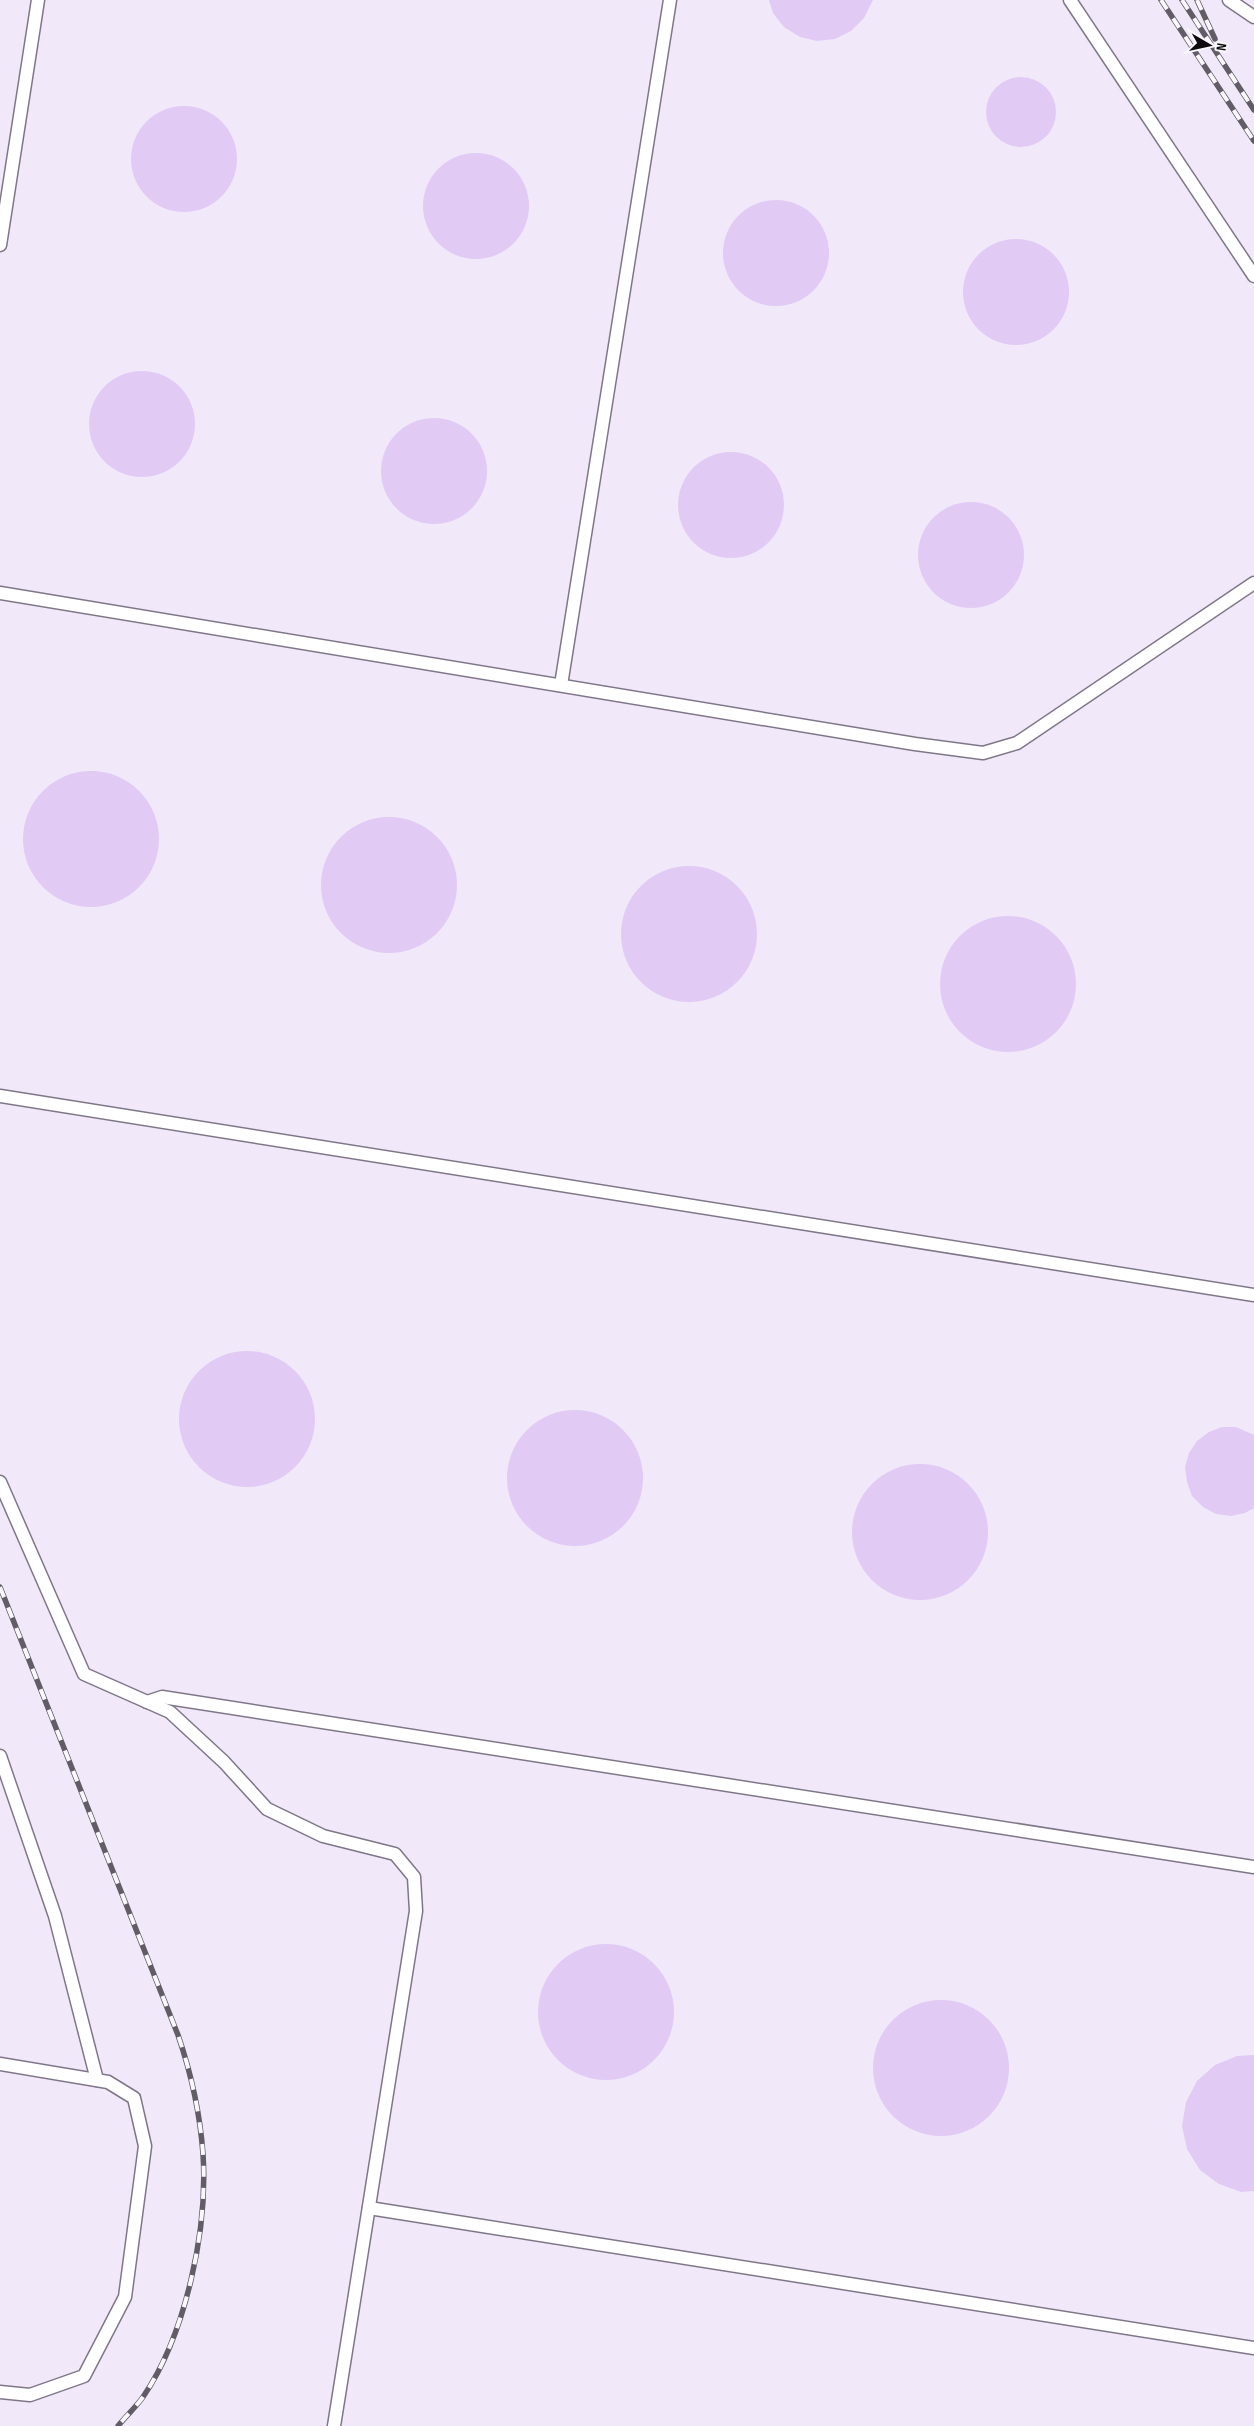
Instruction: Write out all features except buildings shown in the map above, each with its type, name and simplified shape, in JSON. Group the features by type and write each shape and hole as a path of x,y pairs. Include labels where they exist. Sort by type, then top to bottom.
{"lane":[{"path":"0,245 38,0"},
{"path":"561,685 670,0"},
{"path":"1070,0 1254,276"},
{"path":"1229,0 1254,17"},
{"path":"0,593 915,744 983,753 1017,743 1254,583"},
{"path":"0,1096 1254,1294"},
{"path":"0,1482 84,1674 170,1712 224,1762 267,1809 323,1836 395,1854 414,1877 416,1911 334,2426"},
{"path":"147,1702 162,1697 1254,1867"},
{"path":"0,1756 55,1916 97,2080"},
{"path":"0,2064 108,2082 134,2098 145,2146 124,2297 84,2376 30,2395 0,2392"},
{"path":"369,2208 1254,2348"}],"railway":[{"path":"1161,0 1254,141"},
{"path":"1182,0 1254,110"},
{"path":"1197,0 1215,39"},
{"path":"0,1587 178,2035 191,2079 200,2123 204,2183 198,2247 191,2280 171,2343 158,2372 143,2397 118,2426"}]}
